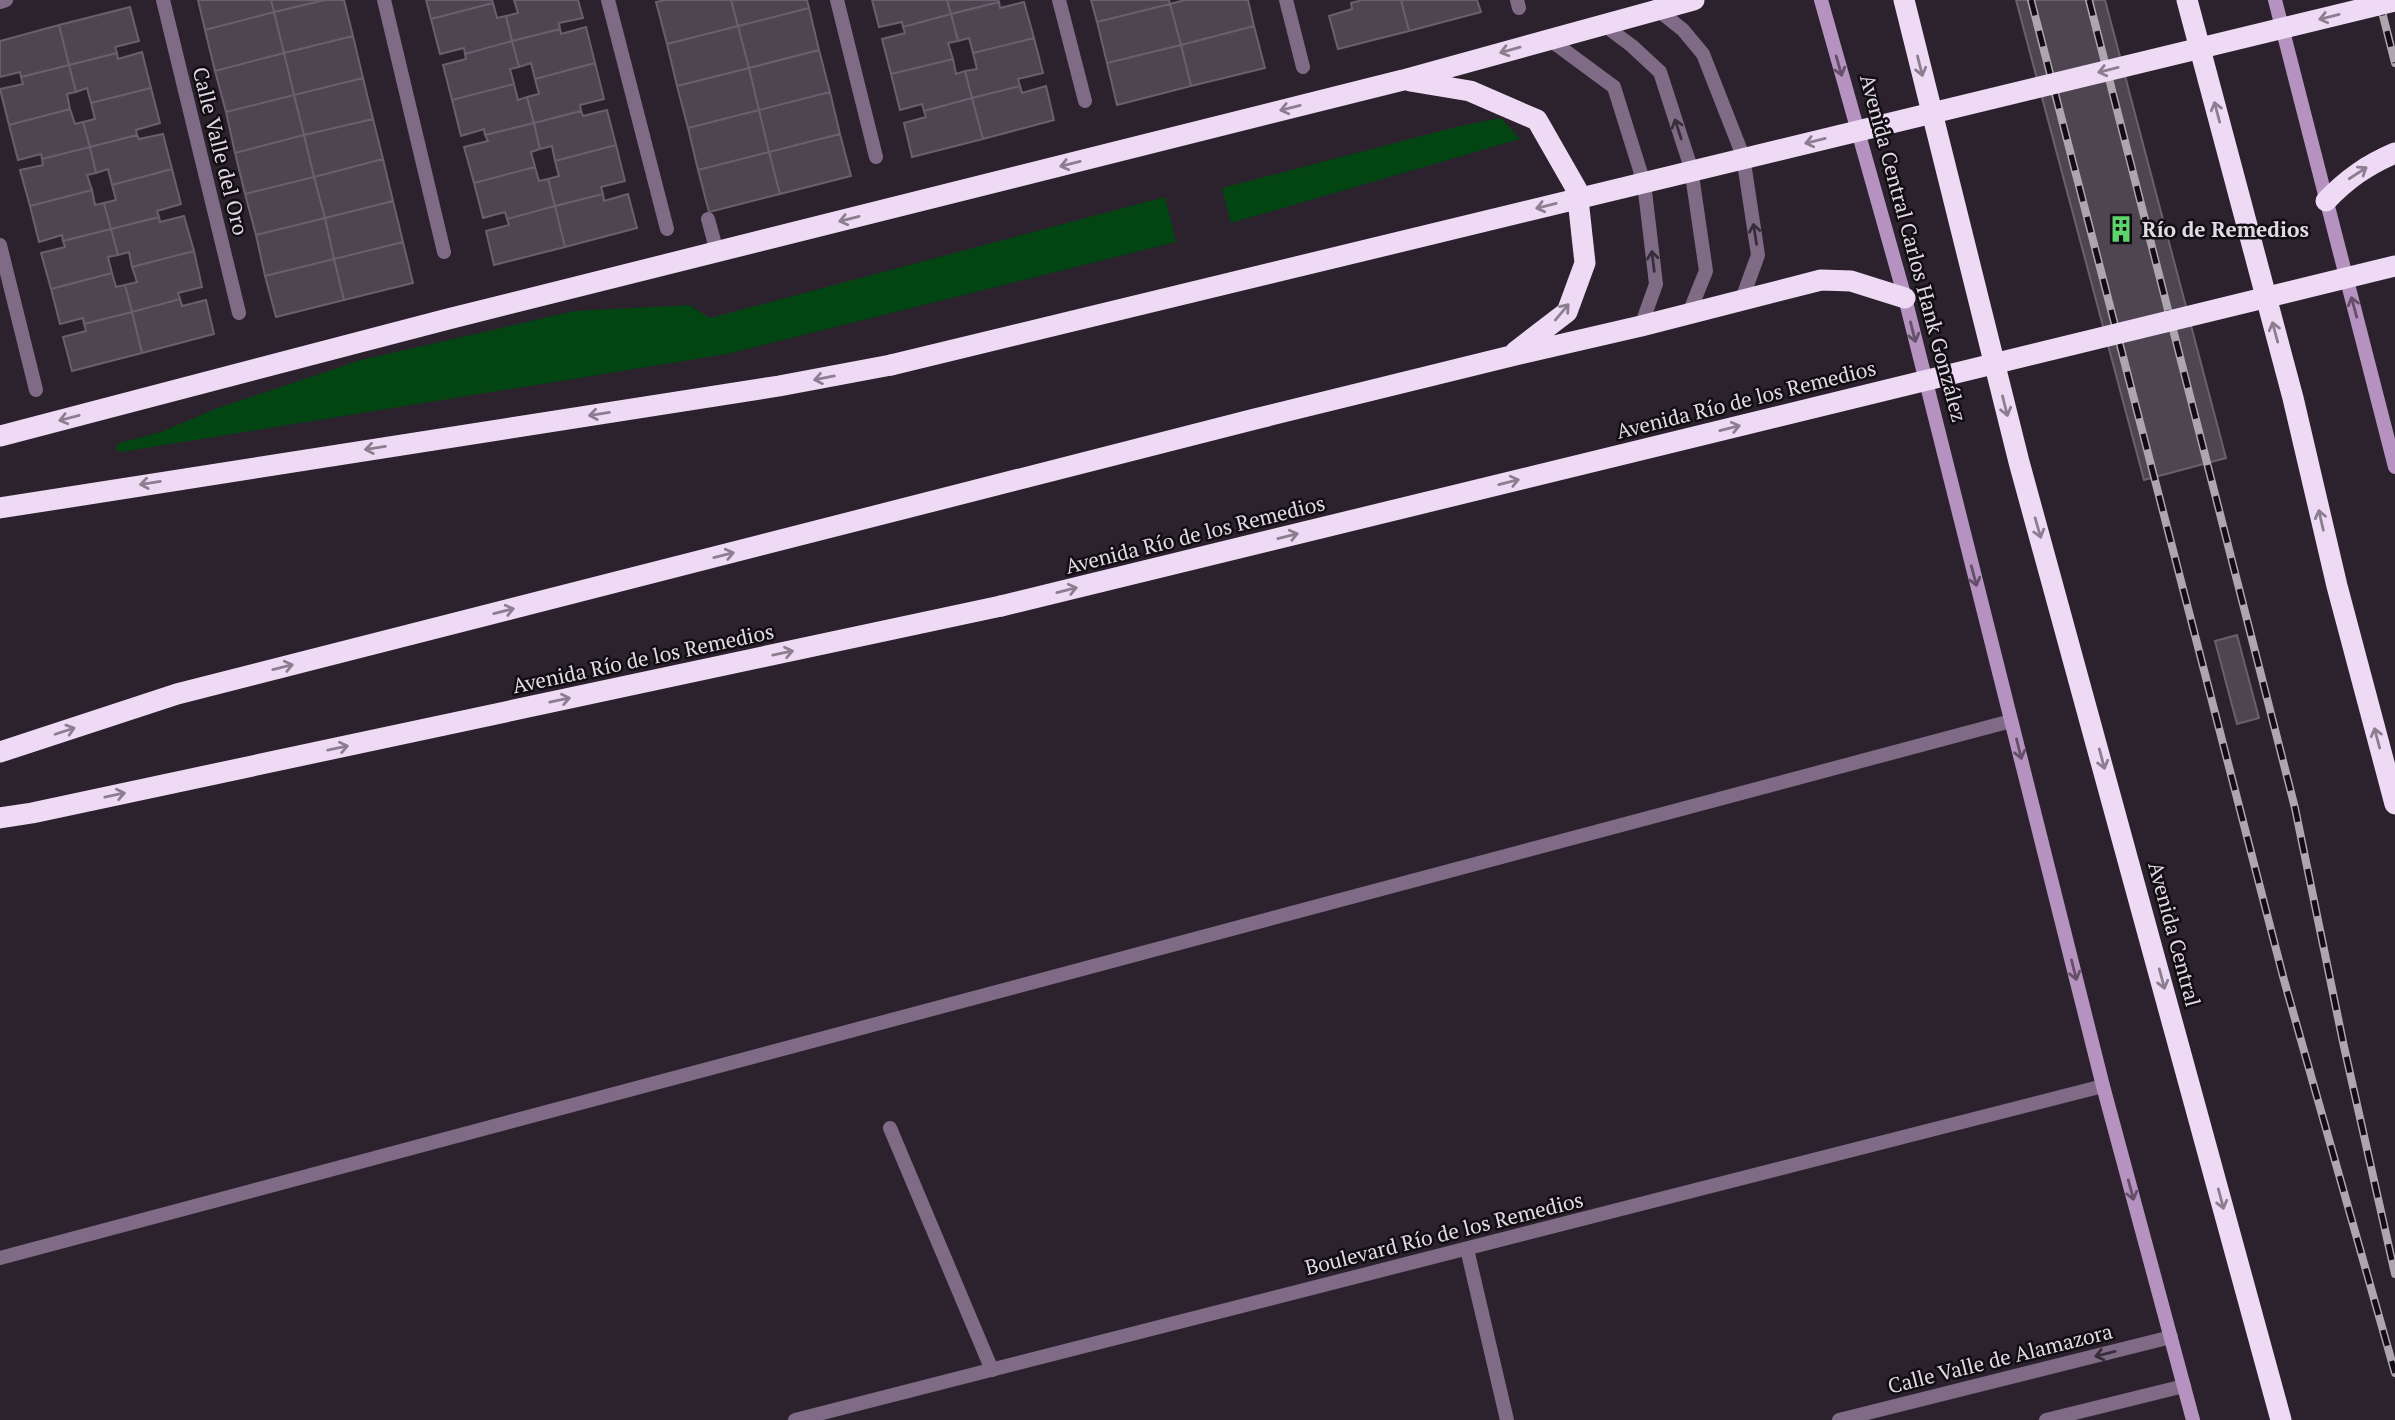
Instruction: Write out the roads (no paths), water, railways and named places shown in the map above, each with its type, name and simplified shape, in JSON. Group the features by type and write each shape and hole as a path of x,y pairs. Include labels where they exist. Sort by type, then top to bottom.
{"highway":[{"path":"0,436 448,319 1403,80 1604,25 1656,5 1694,0"},
{"name":"Avenida Central","path":"1904,0 2020,462 2281,1420"},
{"path":"2187,0 2293,398 2337,586 2395,804"},
{"path":"0,508 779,386 891,365 2395,1"},
{"path":"1403,80 1470,91 1537,120 1577,190 1586,263 1567,312 1511,356"},
{"path":"2326,201 2348,178 2395,153"},
{"name":"Avenida Río de los Remedios","path":"0,818 1001,606 2395,266"},
{"path":"0,752 177,694 1821,280 1851,281 1905,298"}],"main road":[{"name":"Avenida Central Carlos Hank González","path":"1821,0 1905,298 2011,721"},
{"path":"2275,0 2395,467"},
{"path":"2011,721 2103,1087 2193,1420"}],"street":[{"path":"0,2 6,0"},
{"name":"Calle Valle del Oro","path":"163,0 239,313"},
{"path":"384,0 444,252"},
{"path":"608,0 667,229"},
{"path":"837,0 876,157"},
{"path":"1059,0 1085,101"},
{"path":"1286,0 1303,67"},
{"path":"1656,5 1683,30 1703,54 1743,156 1758,255 1742,299"},
{"path":"1604,25 1660,72 1691,168 1706,271 1689,313"},
{"path":"1549,39 1614,88 1644,183 1656,284 1641,326"},
{"path":"708,219 717,252"},
{"path":"0,245 36,390"},
{"path":"0,1258 2011,721"},
{"name":"Boulevard Río de los Remedios","path":"795,1420 826,1416 992,1370 2103,1087"},
{"path":"890,1128 992,1370"},
{"path":"1467,1249 1507,1420"},
{"name":"Calle Valle de Alamazora","path":"1839,1420 2171,1337"},
{"path":"2046,1420 2184,1386"}],"railway":[{"path":"2031,0 2284,980 2395,1373"},
{"path":"2089,0 2295,808 2343,1042 2395,1274"},
{"path":"2379,0 2395,63"}],"place":[{"name":"Río de Remedios","path":"2121,229"}]}
